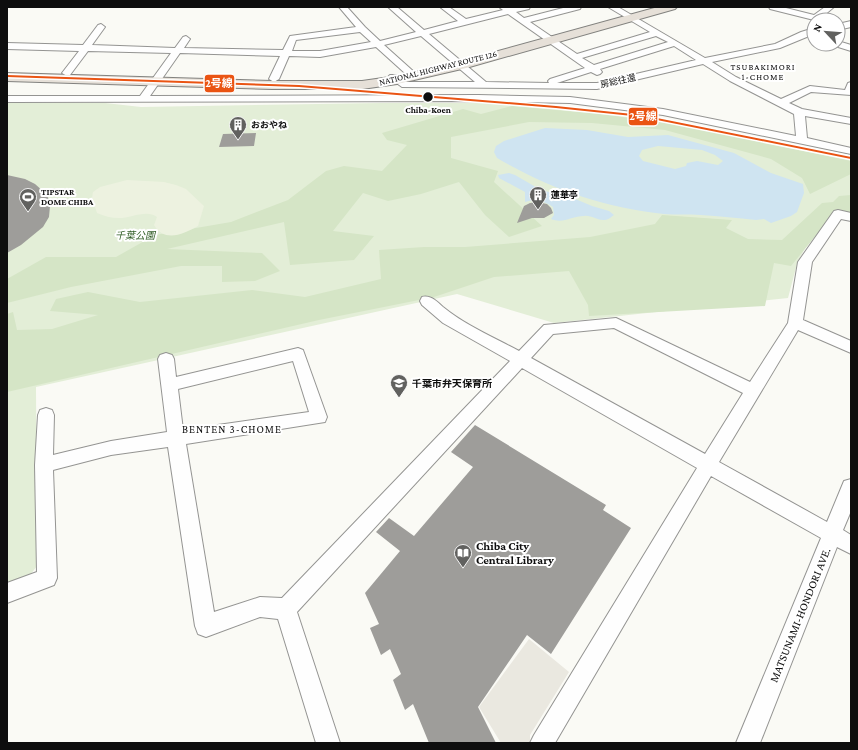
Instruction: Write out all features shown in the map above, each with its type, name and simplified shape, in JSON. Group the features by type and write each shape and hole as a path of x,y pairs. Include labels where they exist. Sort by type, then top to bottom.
{"highway":[{"name":"NATIONAL HIGHWAY ROUTE 126","path":"7,72 67,73 156,79 342,87 362,86 459,63 657,7"},
{"name":"NATIONAL HIGHWAY ROUTE 126","path":"628,16 671,7"},
{"name":"NATIONAL HIGHWAY ROUTE 126","path":"7,78 274,79 342,82 395,78 410,73 459,63"}],"street":[{"path":"343,7 362,29 410,73"},
{"path":"392,7 483,85"},
{"path":"444,7 464,22"},
{"path":"7,46 320,54 345,51 378,44 464,22 505,9 526,7"},
{"path":"522,21 577,7"},
{"path":"612,7 675,43 733,79 780,103 799,112 851,121"},
{"path":"773,7 804,24"},
{"path":"505,9 612,82"},
{"name":"房総往還","path":"395,78 405,85 597,86 788,43 804,24"},
{"path":"67,73 101,27"},
{"path":"274,79 293,38 362,29"},
{"path":"575,57 656,33"},
{"path":"142,99 186,40"},
{"path":"540,85 675,43"},
{"path":"780,103 810,89 850,93"},
{"path":"7,99 355,99 460,96 526,98 598,103 655,111 851,151"},
{"path":"799,112 802,141"},
{"path":"542,743 708,465 795,323 805,262 838,214 851,217"},
{"path":"427,301 448,320 851,545"},
{"path":"166,359 176,439 206,626 260,608 286,609 549,329 616,323 753,391"},
{"path":"795,323 851,347"},
{"path":"44,465 111,448 319,416 298,354 169,385"},
{"path":"7,593 47,578 44,465 46,415"},
{"name":"MATSUNAMI-HONDORI AVE.","path":"748,743 851,488"},
{"path":"286,609 328,743"}],"green space":[{"name":"千葉公園","path":"7,103 105,103 141,107 381,103 505,103 600,113 675,123 851,159 851,214 832,209 806,246 797,264 788,298 554,323 457,294 36,387 37,566 24,583 7,590"},
{"path":"512,106 600,114 675,124 851,161 851,174 810,194 802,178 771,159 665,130 592,123 529,122 451,137 451,158 498,171 494,182 542,226 509,237 485,215 459,182 421,194 388,201 363,193 333,231 374,236 354,260 290,265 284,222 167,249 262,253 280,271 255,281 222,282 222,266 181,266 71,287 7,303 7,279 46,257 116,257 155,235 231,222 288,200 326,171 344,166 382,171 407,145 387,140 382,133 463,109 481,114"},
{"path":"127,180 164,182 186,189 204,206 198,226 180,234 169,235 158,231 154,225 157,217 153,215 144,214 116,218 97,213 92,198 93,192 100,187"},
{"path":"851,195 851,216 835,212 791,266 774,263 765,306 589,316 588,305 569,271 494,277 434,297 319,320 7,392 7,314 13,312 17,330 52,329 98,315 50,311 56,299 88,292 140,302 252,290 305,297 381,279 379,250 424,247 465,247 590,237 655,224 662,215 732,220 726,228 748,239 782,240 822,203 833,202 839,196"}],"shaded area":[{"path":"529,639 569,672 530,735 530,743 501,743 479,707"}],"water":[{"path":"545,128 587,130 628,137 668,135 734,153 771,173 803,184 804,193 797,212 791,216 771,223 764,219 756,220 708,215 664,214 642,211 598,202 577,195 536,179 516,169 497,158 494,152 496,146 504,141","holes":["658,146 702,150 715,155 723,161 718,165 697,161 687,163 686,166 675,169 643,161 639,156 642,150"]},
{"path":"509,173 541,190 573,198 609,211 614,215 605,220 587,216 580,216 560,221 551,219 554,215 553,207 540,201 525,202 525,192 499,178 498,175"}],"building":[{"name":"おおやね","path":"256,133 254,146 219,147 223,134"},
{"name":"TIPSTAR DOME CHIBA","path":"7,175 25,179 35,184 49,199 50,206 49,217 43,227 21,245 7,253"},
{"name":"蓮華亭","path":"537,202 547,204 553,213 544,218 532,218 517,223 524,206"},
{"path":"475,425 606,505 603,510 631,528 551,654 527,635 478,707 496,743 429,743 413,704 405,710 393,680 401,674 390,649 381,655 370,628 379,624 365,593 400,551 376,532 389,518 414,536 473,467 451,452"}],"transit line":[{"name":"2号線","path":"7,76 299,86 556,107 642,116 851,158"}],"place":[{"name":"Chiba-Koen","path":"428,97"},
{"name":"おおやね","path":"238,140"},
{"name":"蓮華亭","path":"538,210"},
{"name":"TIPSTAR DOME CHIBA","path":"28,212"},
{"name":"千葉市弁天保育所","path":"399,398"},
{"name":"Chiba City Central Library","path":"463,568"}],"district":[{"name":"TSUBAKIMORI 1-CHOME","path":"763,72"},
{"name":"BENTEN 3-CHOME","path":"232,429"}]}
